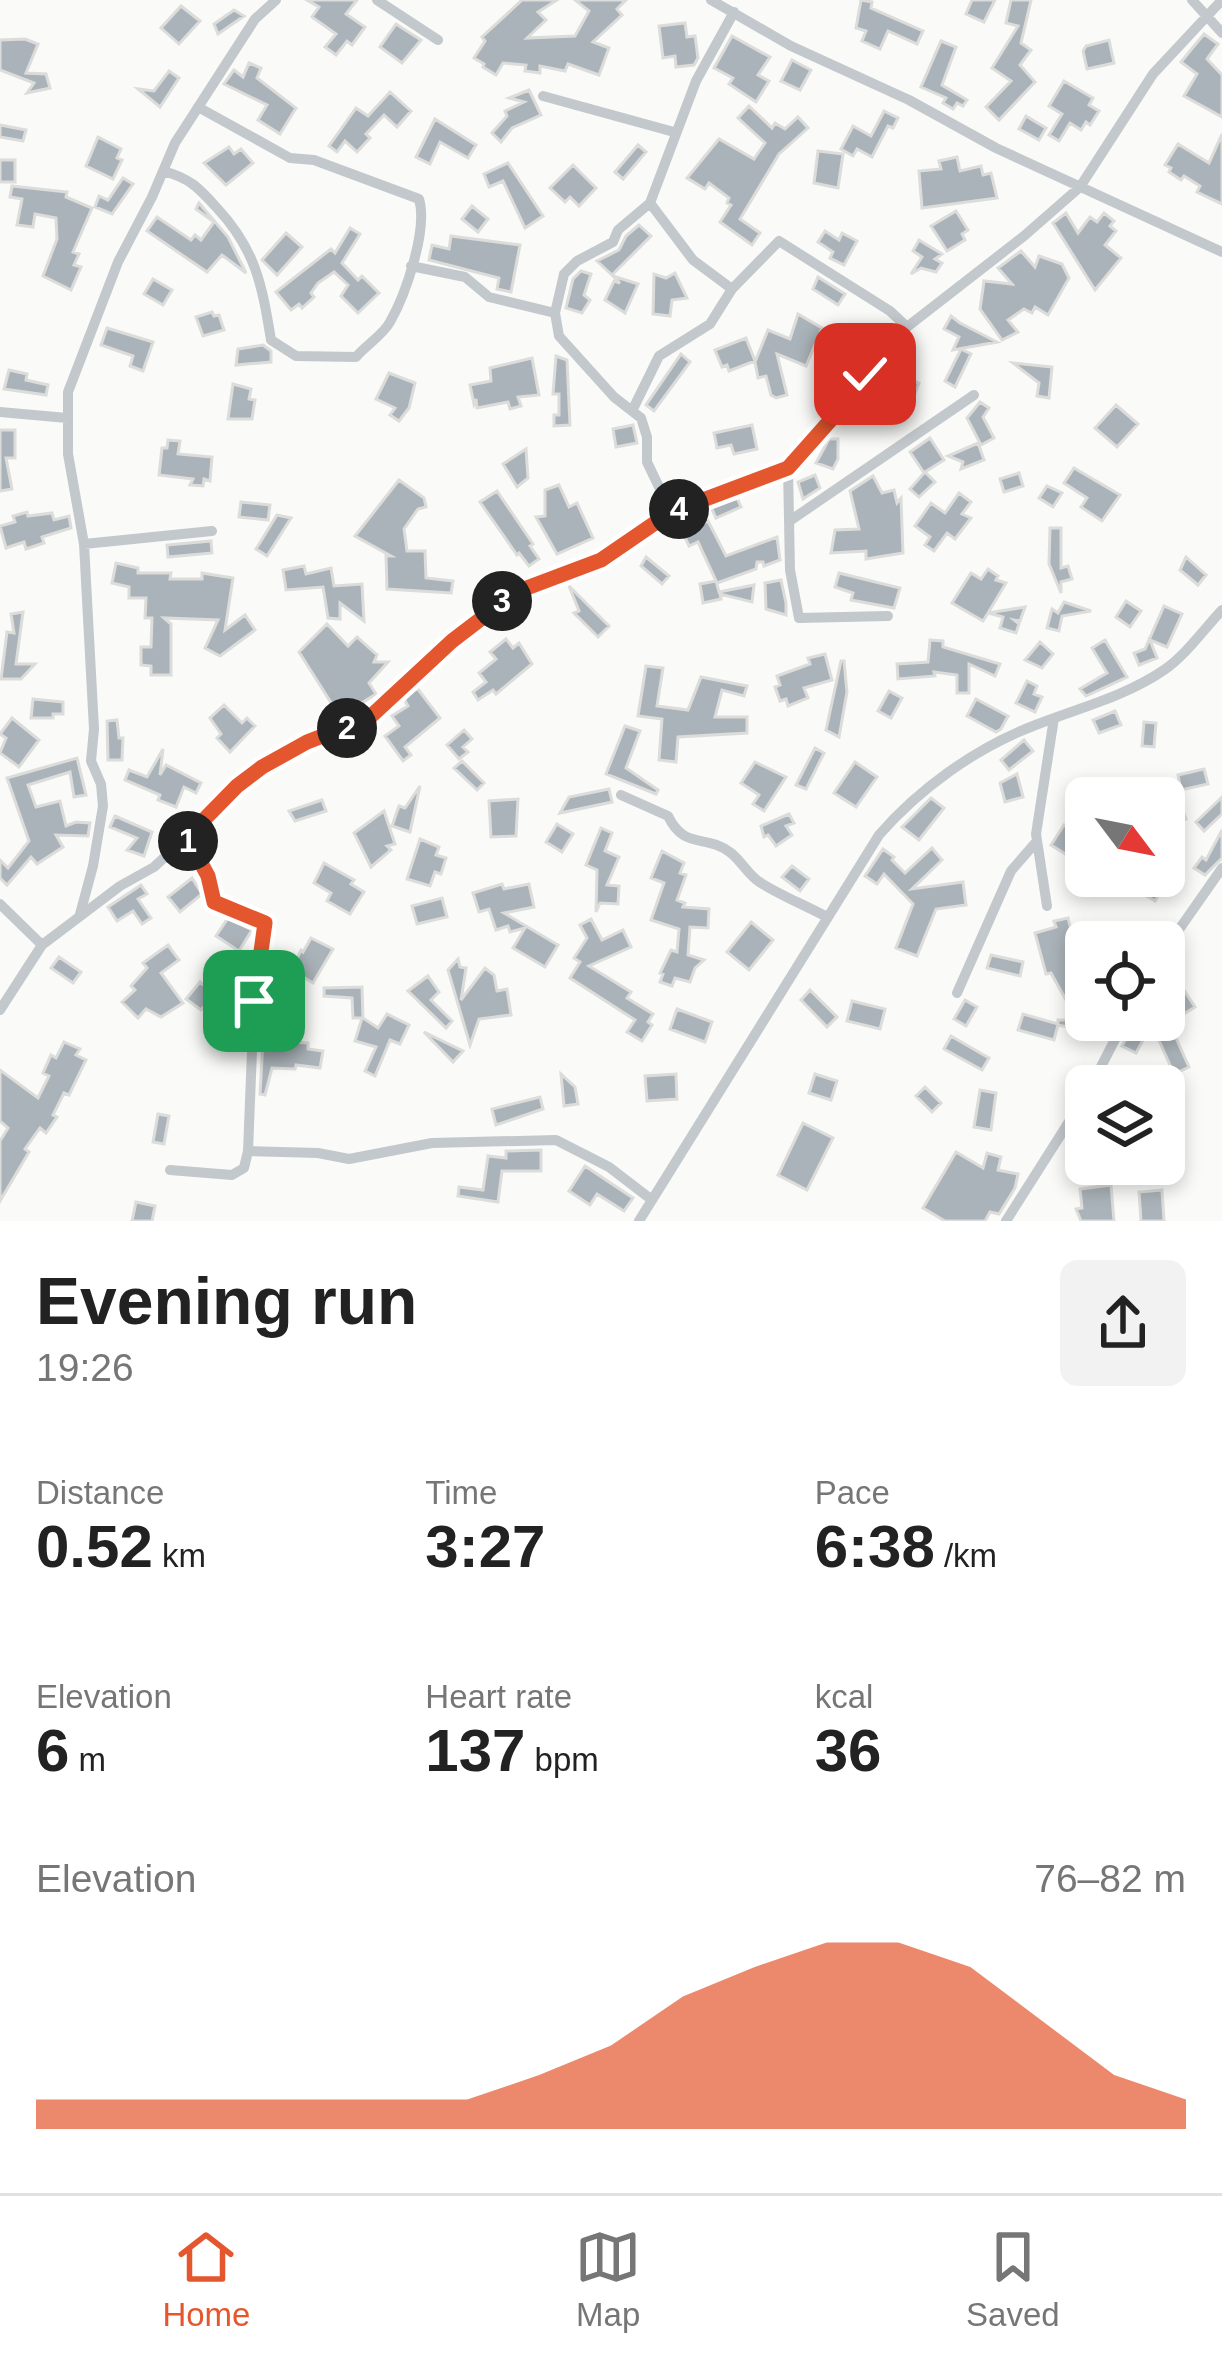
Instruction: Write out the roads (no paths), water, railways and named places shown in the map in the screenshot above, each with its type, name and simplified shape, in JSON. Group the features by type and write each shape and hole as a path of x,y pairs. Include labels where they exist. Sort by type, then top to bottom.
{"street":[{"path":"80,914 103,806 92,761 84,544 68,454 68,392 118,262 175,143 255,19 276,0"},
{"path":"377,0 438,40"},
{"path":"711,0 791,46 948,124 1222,252"},
{"path":"1192,0 1222,33"},
{"path":"0,1010 42,945 154,866 237,786 307,742 369,718 452,641 516,592 601,560 671,512 788,468 907,327 1080,187 1153,74 1222,0"},
{"path":"671,512 647,462 641,418 560,337 555,313 564,274 577,261 613,242 618,230 650,203 674,132 734,12"},
{"path":"544,96 674,132"},
{"path":"163,171 200,186 242,237 254,258 272,340 296,356 356,357 388,326 424,215 414,194 314,160 290,158 198,107"},
{"path":"650,203 693,260 732,289"},
{"path":"632,411 659,356 710,324 732,289 779,241 890,311 907,327"},
{"path":"411,266 466,277 489,297 555,313"},
{"path":"791,520 974,395"},
{"path":"0,412 67,418"},
{"path":"788,468 790,570 799,618 888,616"},
{"path":"84,544 212,531"},
{"path":"639,1221 879,835 904,806 1022,730 1122,692 1169,667 1222,610"},
{"path":"1047,907 1037,841 1054,718"},
{"path":"621,795 668,816 676,832 688,839 731,853 757,880 827,917"},
{"path":"170,1170 232,1175 244,1168 254,1001 265,923 214,902 208,876 187,837"},
{"path":"957,994 1011,871 1037,841"},
{"path":"1185,921 1222,868"},
{"path":"0,904 42,945"},
{"path":"1006,1221 1065,1128"},
{"path":"248,1151 349,1159 432,1143 556,1141 609,1167 652,1200"}]}
